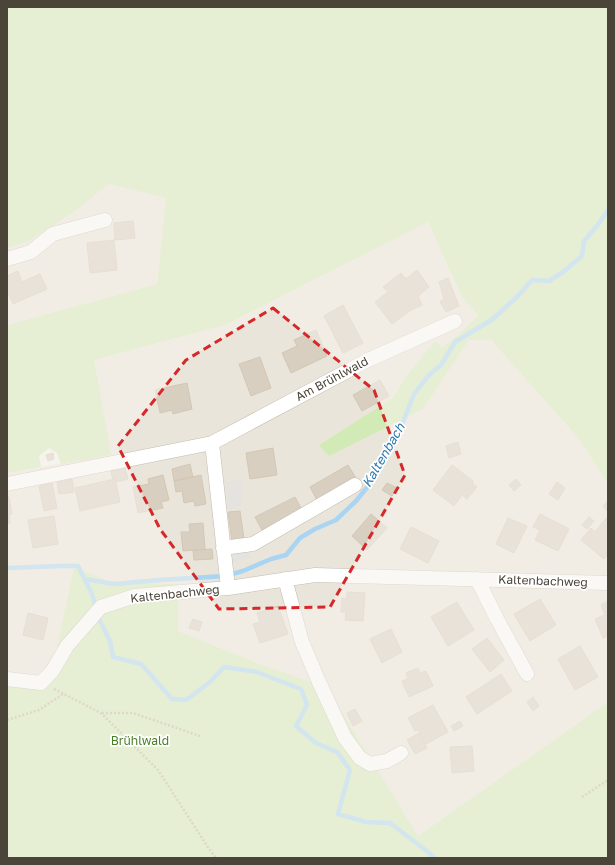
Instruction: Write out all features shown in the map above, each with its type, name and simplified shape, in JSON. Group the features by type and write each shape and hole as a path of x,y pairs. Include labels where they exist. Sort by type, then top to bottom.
{"street":[{"path":"7,259 31,252 53,234 105,220"},
{"name":"Am Brühlwald","path":"7,484 212,443 368,360 455,321"},
{"path":"212,443 228,588"},
{"path":"223,548 253,544 355,486"},
{"name":"Kaltenbachweg","path":"40,683 53,670 67,646 100,606 135,596 228,588 315,575 608,583"},
{"path":"285,579 302,642 345,738 360,758 370,764 387,761 401,754"},
{"name":"Kaltenbachweg","path":"477,579 527,674"},
{"path":"7,679 40,683"}],"path":[{"path":"40,683 101,713 158,770 216,858"},
{"path":"7,720 39,710 63,694"},
{"path":"101,713 133,713 200,736"},
{"path":"582,797 608,780"}],"highlighted area":[{"path":"273,308 374,390 405,475 330,607 219,609 160,529 118,446 186,360"}],"shaded area":[{"path":"109,184 166,198 157,284 7,325 7,248 27,242 71,214"},
{"path":"428,222 462,297 478,314 442,349 435,342 404,379 394,397 319,445 423,409 469,340 491,340 580,440 608,484 608,702 418,836 327,689 178,631 178,584 111,582 74,567 55,656 35,689 7,686 7,473 110,455 94,360 225,325"},
{"path":"241,480 242,505 229,510 224,482"},
{"path":"247,546 251,558 233,563 231,548"}],"green space":[{"path":"7,7 608,7 608,484 580,440 491,340 469,340 423,409 329,456 319,445 394,397 404,379 435,341 442,348 458,335 478,315 462,297 428,222 225,325 94,360 111,455 61,464 57,453 49,448 39,456 41,467 7,473 7,325 157,284 166,198 109,184 71,214 27,242 7,248"},
{"name":"Brühlwald","path":"74,567 111,582 178,584 178,631 257,663 327,688 418,836 608,702 608,858 7,858 7,686 35,689 55,656"}],"building":[{"path":"133,221 135,238 115,240 114,223"},
{"path":"114,240 117,270 90,273 87,243"},
{"path":"417,270 429,287 418,296 422,305 411,310 392,324 375,302 388,292 383,287 401,273 406,279"},
{"path":"18,271 22,282 40,274 47,289 13,304 7,291 7,276"},
{"path":"448,278 459,306 446,312 440,302 444,299 439,282"},
{"path":"343,305 363,343 343,353 324,316"},
{"path":"316,330 327,356 291,373 282,353 297,346 294,340"},
{"path":"260,357 271,388 251,396 239,364"},
{"path":"380,380 389,396 362,411 353,395"},
{"path":"187,383 192,409 173,414 172,410 160,413 155,390"},
{"path":"458,442 461,454 449,458 446,446"},
{"path":"273,448 277,475 250,479 246,453"},
{"path":"53,453 54,459 48,461 46,455"},
{"path":"190,464 193,477 174,481 172,469"},
{"path":"348,465 356,478 317,500 310,487"},
{"path":"452,465 473,481 472,483 477,487 467,499 462,495 454,506 433,490"},
{"path":"125,468 128,479 116,482 115,479 113,480 111,471"},
{"path":"163,475 169,500 161,502 163,508 138,513 133,487 149,484 148,479"},
{"path":"201,475 206,504 195,506 194,501 184,503 182,491 176,492 174,481"},
{"path":"72,479 74,492 59,494 57,482"},
{"path":"115,479 120,502 80,511 75,488"},
{"path":"516,479 521,485 514,491 509,485"},
{"path":"557,482 565,488 558,500 549,494"},
{"path":"52,483 57,508 44,511 39,486"},
{"path":"387,483 397,488 392,496 382,490"},
{"path":"7,497 9,497 12,514 9,515 10,523 7,524"},
{"path":"295,497 302,510 262,530 255,517"},
{"path":"608,501 608,512 603,506"},
{"path":"240,511 244,539 232,541 228,512"},
{"path":"371,514 387,528 367,550 352,536"},
{"path":"540,514 569,529 558,551 535,540 540,530 533,527"},
{"path":"54,516 58,544 33,548 28,520"},
{"path":"589,517 594,521 587,529 582,525"},
{"path":"508,518 527,526 514,553 496,544"},
{"path":"606,518 608,520 608,554 604,559 581,540 591,528 595,532"},
{"path":"203,523 205,549 183,551 181,532 190,532 189,524"},
{"path":"411,527 439,541 428,563 400,549"},
{"path":"212,549 213,559 194,560 193,550"},
{"path":"347,592 365,593 363,621 345,620 346,612 341,612 342,598 347,599"},
{"path":"540,599 556,625 530,641 514,614"},
{"path":"608,601 608,636 603,638 595,619 605,615 601,605"},
{"path":"457,602 474,630 448,646 431,617"},
{"path":"278,606 288,634 260,643 253,624 260,622 257,613"},
{"path":"28,613 48,618 43,640 23,635"},
{"path":"193,619 202,622 199,631 189,628"},
{"path":"391,629 402,652 382,663 370,639"},
{"path":"487,638 504,660 490,672 472,649"},
{"path":"580,646 598,677 575,690 558,659"},
{"path":"418,668 420,673 426,671 433,686 409,697 402,681 408,679 406,673"},
{"path":"501,674 512,691 477,714 466,697"},
{"path":"533,697 539,706 533,711 527,702"},
{"path":"433,705 448,732 426,744 418,730 415,731 408,718"},
{"path":"355,709 362,721 353,726 347,713"},
{"path":"460,721 463,726 454,731 451,726"},
{"path":"419,733 427,748 415,754 407,740"},
{"path":"472,746 474,771 452,773 450,747"}],"waterway":[{"name":"Kaltenbach","path":"85,579 114,584 225,576 286,555 300,538 315,529 336,520 356,501 369,485 400,430 414,394 429,375 441,365 455,342 493,319 517,297 532,280 549,281 563,272 582,256 584,241 608,210"},
{"path":"7,568 78,566 92,594 99,619 110,641 113,657 141,664 172,699 186,700 210,682 224,667 257,672 301,689 307,705 296,726 316,743 337,752 350,770 338,814 366,822 390,823 435,858"}]}
